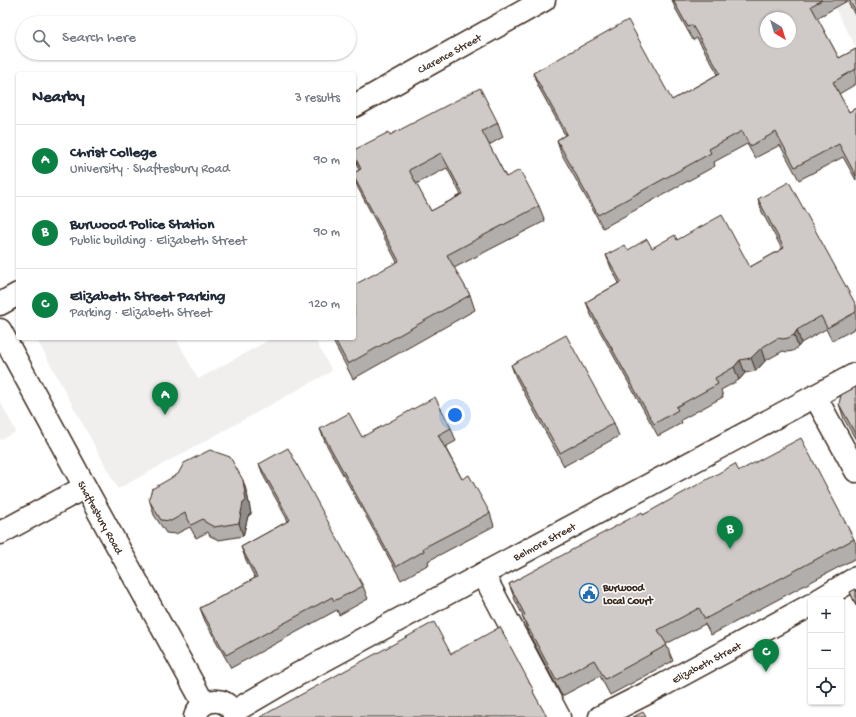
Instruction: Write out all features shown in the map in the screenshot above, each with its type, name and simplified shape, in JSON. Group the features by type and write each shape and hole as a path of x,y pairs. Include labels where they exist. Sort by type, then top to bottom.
{"street":[{"name":"Clarence Street","path":"356,105 544,0"},
{"path":"0,304 16,295"},
{"name":"Shaftesbury Road","path":"0,330 84,487 200,710"},
{"name":"Belmore Street","path":"234,714 483,574 856,374"},
{"path":"815,396 856,472"},
{"path":"0,533 84,487"},
{"path":"483,574 559,717"},
{"path":"824,597 856,578"},
{"name":"Elizabeth Street","path":"600,717 663,685 808,607"},
{"path":"200,710 210,701 217,700 226,704 234,714"}],"shaded area":[{"path":"830,0 856,0 856,47"},
{"path":"37,340 177,340 198,379 269,340 315,340 332,371 118,489"},
{"path":"0,401 16,432 0,440"}],"building":[{"path":"673,0 822,0 811,6 839,58 856,49 856,69 833,82 849,112 856,108 856,176 839,144 795,167 776,132 750,146 742,131 709,149 711,153 598,215 557,140 567,134 533,73 628,20 672,100 720,73 692,25 688,27"},
{"path":"849,0 856,0 856,12"},
{"path":"480,88 498,123 482,131 506,177 520,170 539,206 447,255 470,295 348,364 335,340 356,340 356,284 399,261 356,181 356,172 361,169 356,159 356,149 389,132 390,135","holes":["441,153 463,194 431,211 409,170"]},
{"path":"789,182 856,305 856,312 827,328 821,316 797,330 794,335 783,339 778,338 761,348 751,358 740,360 734,367 715,378 718,384 676,407 678,410 654,424 586,302 621,282 606,255 625,245 628,250 647,239 652,248 675,235 677,240 722,215 750,267 784,248 758,199"},
{"path":"566,335 614,423 560,453 511,365"},
{"path":"856,387 856,435 839,404 841,395"},
{"path":"435,397 451,428 438,435 462,479 469,475 490,513 423,548 424,551 396,567 320,429 349,413 362,437"},
{"path":"801,438 854,539 705,619 699,608 658,630 667,645 605,679 594,660 556,680 522,616 525,615 509,584 642,512 643,515 735,464 739,471"},
{"path":"288,448 363,586 334,601 332,597 226,655 200,608 257,577 241,547 290,520 259,464"},
{"path":"210,450 230,457 243,480 246,501 243,503 239,523 214,527 205,522 203,519 191,525 185,513 171,521 161,520 150,502 149,498 152,489 178,474 184,463"},
{"path":"856,589 856,605 850,592"},
{"path":"434,622 451,654 500,627 547,717 260,717"},
{"path":"643,712 646,717 633,717"}],"place":[{"name":"Christ College","path":"165,415"},
{"name":"Burwood Police Station","path":"730,549"},
{"name":"Burwood Local Court","path":"589,593"},
{"name":"Elizabeth Street Parking","path":"766,672"}]}
